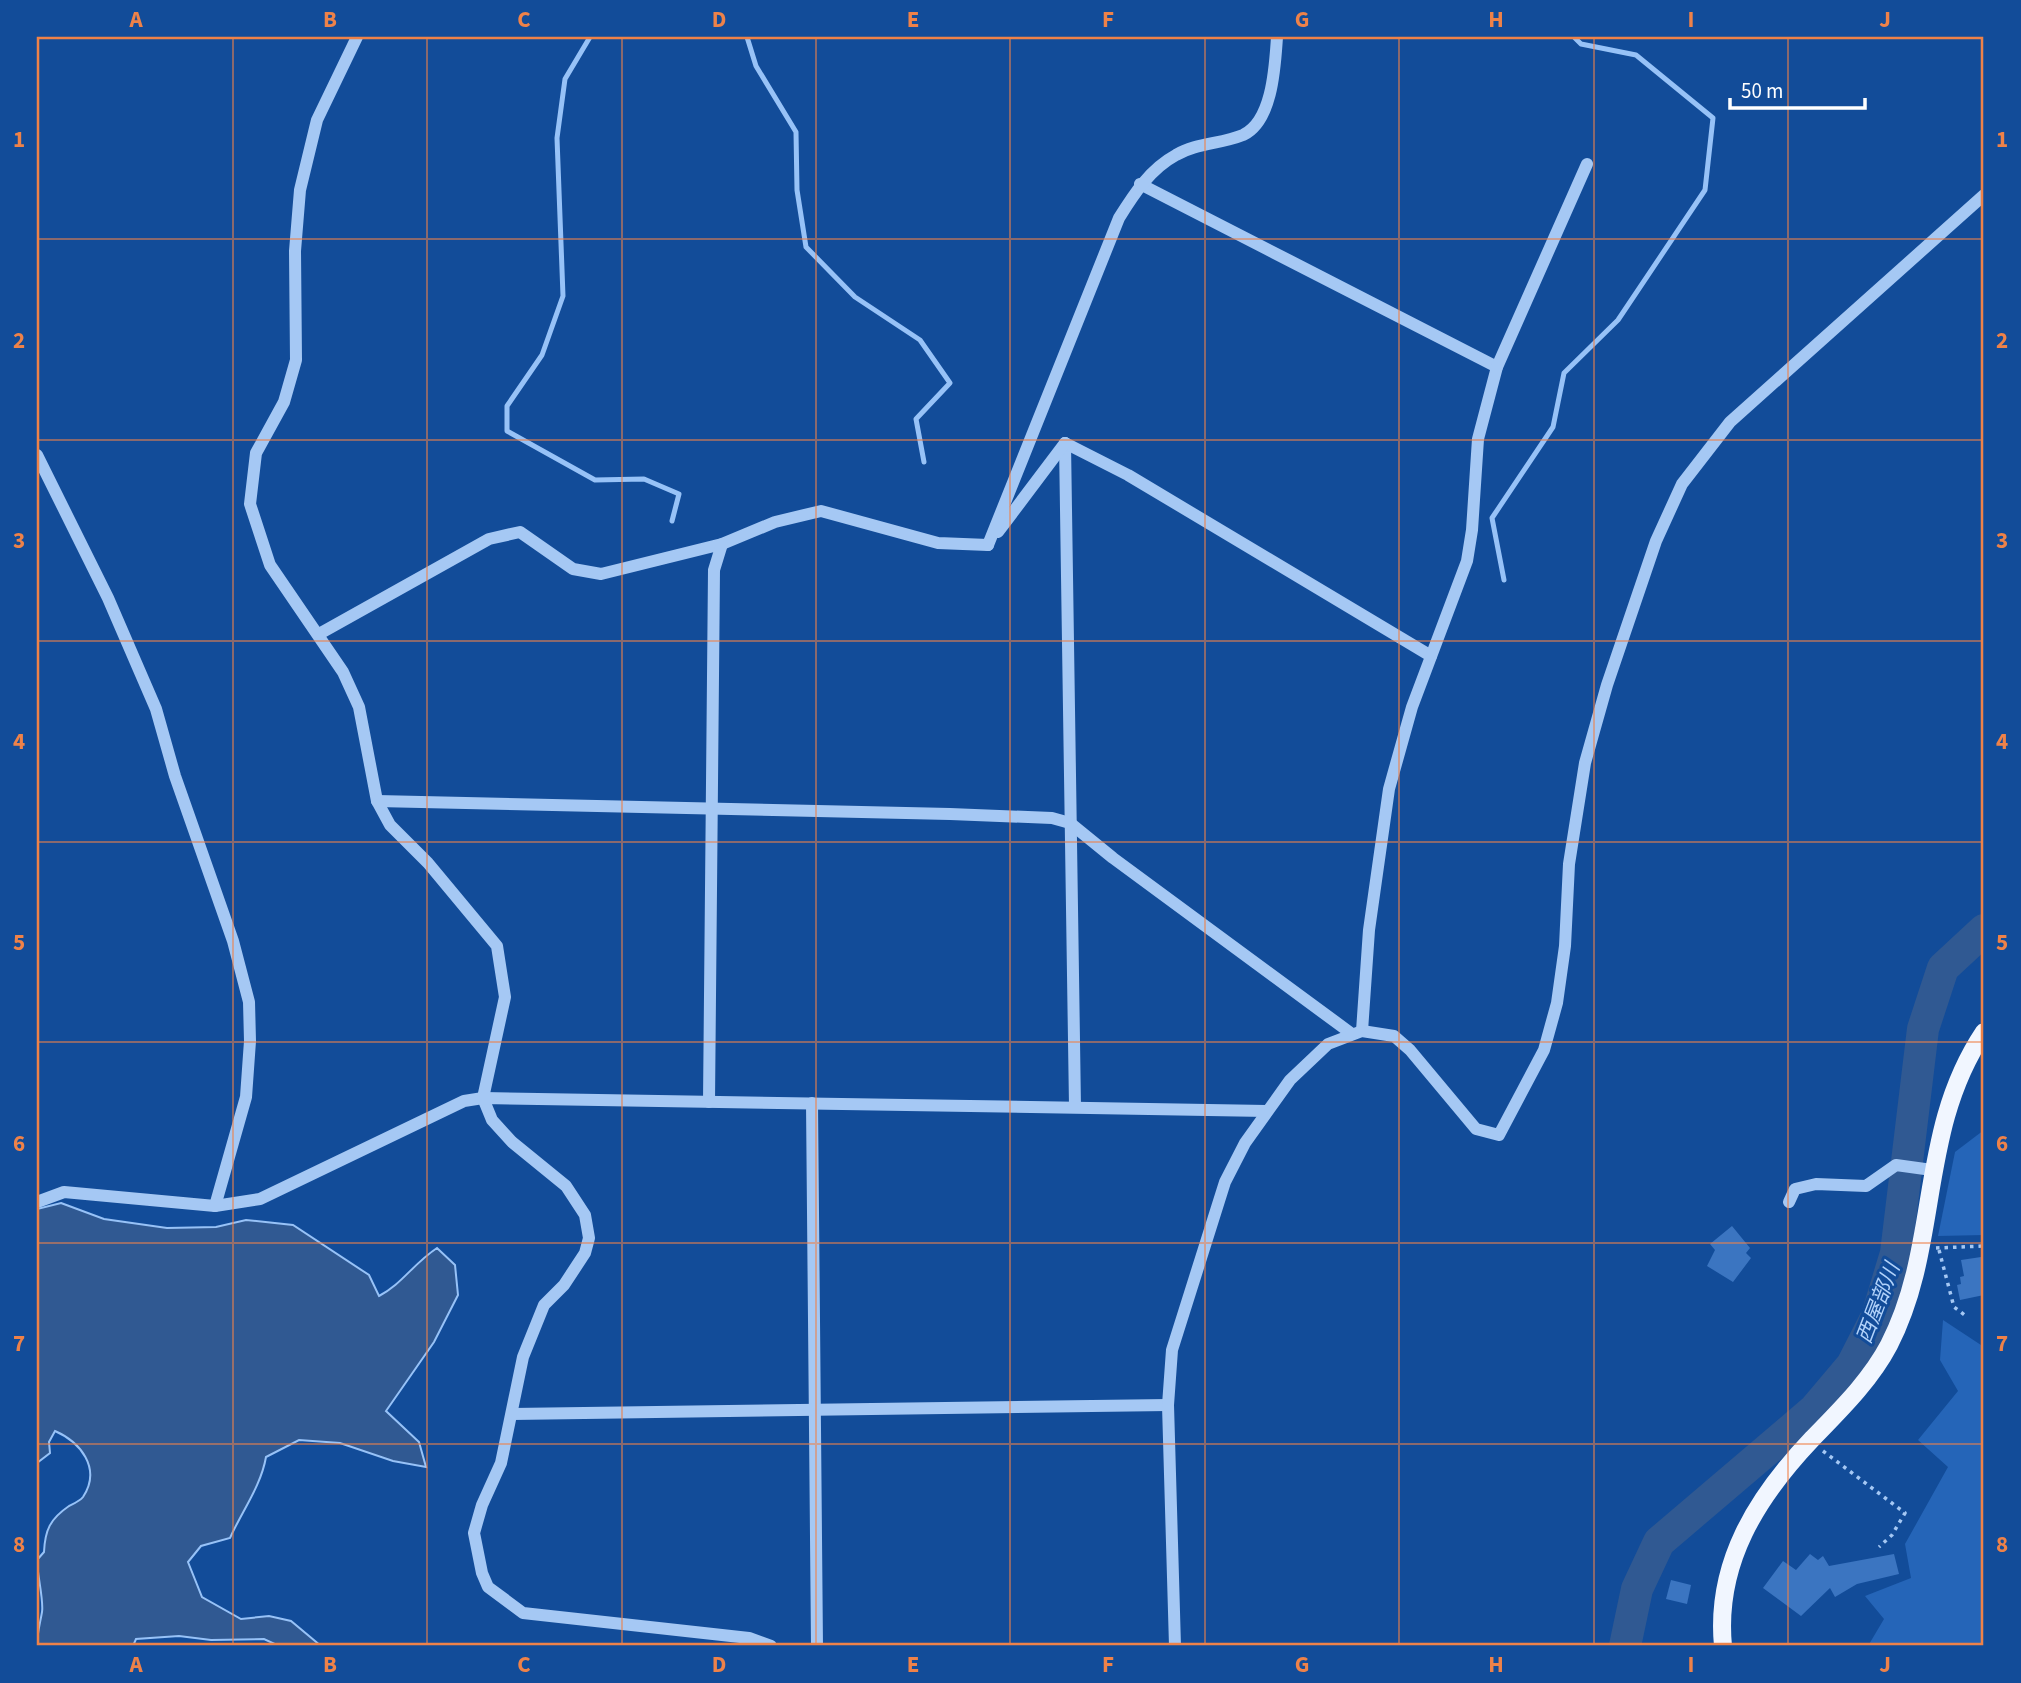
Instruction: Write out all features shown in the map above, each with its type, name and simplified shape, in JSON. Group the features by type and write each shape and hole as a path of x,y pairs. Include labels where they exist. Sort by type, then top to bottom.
{"main road":[{"path":"1723,1646 1721,1625 1724,1585 1752,1514 1810,1441 1848,1402 1885,1351 1929,1247 1927,1170 1947,1107 1969,1055 1984,1032"}],"street":[{"path":"357,37 317,120 300,190 295,251 296,360 284,402 256,453 250,504 270,565 319,634 359,707 377,801 390,825 428,863 497,946 505,997 483,1098 492,1120 512,1142 566,1186 586,1215 589,1238 585,1253 564,1285 544,1305 523,1357 501,1463 482,1505 474,1534 488,1587 506,1603 523,1612 749,1638 771,1646"},
{"path":"988,545 1119,218 1140,184 1175,155 1244,134 1258,122 1271,86 1277,37"},
{"path":"1357,1032 1389,789 1412,707 1467,561 1478,439 1497,368 1587,164"},
{"path":"1140,184 1497,368"},
{"path":"1175,1646 1168,1405 1172,1350 1225,1182 1245,1143 1290,1080 1328,1044 1357,1032 1394,1036 1476,1129 1499,1135 1544,1050 1557,1003 1565,946 1569,864 1586,763 1607,685 1651,554 1682,484 1730,422 1984,195"},
{"path":"988,545 1065,443"},
{"path":"1065,443 1128,475 1431,656"},
{"path":"1065,443 1075,1107"},
{"path":"37,455 107,598 156,709 175,776 233,941 249,1002 250,1041 246,1097 215,1206"},
{"path":"319,634 489,539 520,533 573,569 601,574 722,544 775,522 821,511 938,543 988,545"},
{"path":"709,1102 714,570 722,544"},
{"path":"377,801 712,811 950,814 1052,818 1070,822 1113,858 1357,1032"},
{"path":"37,1202 64,1192 215,1206 260,1199 464,1101 483,1098 1267,1111"},
{"path":"812,1103 817,1646"},
{"path":"1789,1202 1795,1189 1816,1184 1866,1186 1896,1165 1927,1170"},
{"path":"512,1414 1168,1405"}],"path":[{"path":"1966,1317 1954,1307 1929,1247 1984,1246"},
{"path":"1810,1441 1905,1513 1892,1535 1879,1547"}],"shaded area":[{"path":"1984,1130 1984,1235 1938,1236 1955,1152"},
{"path":"61,1203 104,1219 167,1228 216,1227 246,1220 293,1225 369,1275 379,1296 437,1248 455,1265 458,1295 434,1342 386,1411 419,1442 426,1467 393,1461 340,1443 299,1440 266,1457 256,1488 230,1538 201,1546 188,1562 202,1597 241,1619 269,1616 291,1621 321,1646 279,1646 264,1639 211,1640 179,1636 136,1639 133,1646 37,1646 42,1607 37,1560 44,1552 47,1531 53,1520 83,1497 90,1476 86,1457 80,1449 55,1431 49,1442 50,1453 37,1463 37,1209"},
{"path":"1943,1320 1984,1347 1984,1646 1868,1646 1884,1619 1865,1596 1911,1578 1905,1544 1948,1467 1918,1440 1958,1391 1940,1360"}],"building":[{"path":"1732,1226 1750,1248 1746,1253 1751,1258 1733,1282 1707,1266 1715,1250 1710,1244"},
{"path":"1981,1257 1984,1295 1960,1300 1957,1285 1961,1284 1960,1277 1964,1276 1961,1260"},
{"path":"1810,1554 1818,1560 1823,1556 1829,1566 1894,1554 1899,1574 1857,1584 1835,1597 1830,1588 1801,1616 1763,1588 1783,1561 1796,1570"},
{"path":"1671,1580 1691,1585 1687,1604 1666,1599"}],"waterway":[{"path":"590,37 565,79 557,138 563,296 542,355 507,406 507,431 595,480 644,479 679,494 672,521"},
{"path":"747,37 756,66 796,132 797,190 806,247 855,297 920,340 950,383 916,419 924,462"},
{"path":"1504,580 1492,518 1553,427 1564,373 1618,320 1705,190 1713,118 1636,55 1581,44 1574,37"},
{"name":"西屋部川","path":"1625,1646 1637,1589 1659,1542 1814,1410 1852,1365 1877,1316 1896,1253 1923,1029 1943,968 1984,930"}]}
